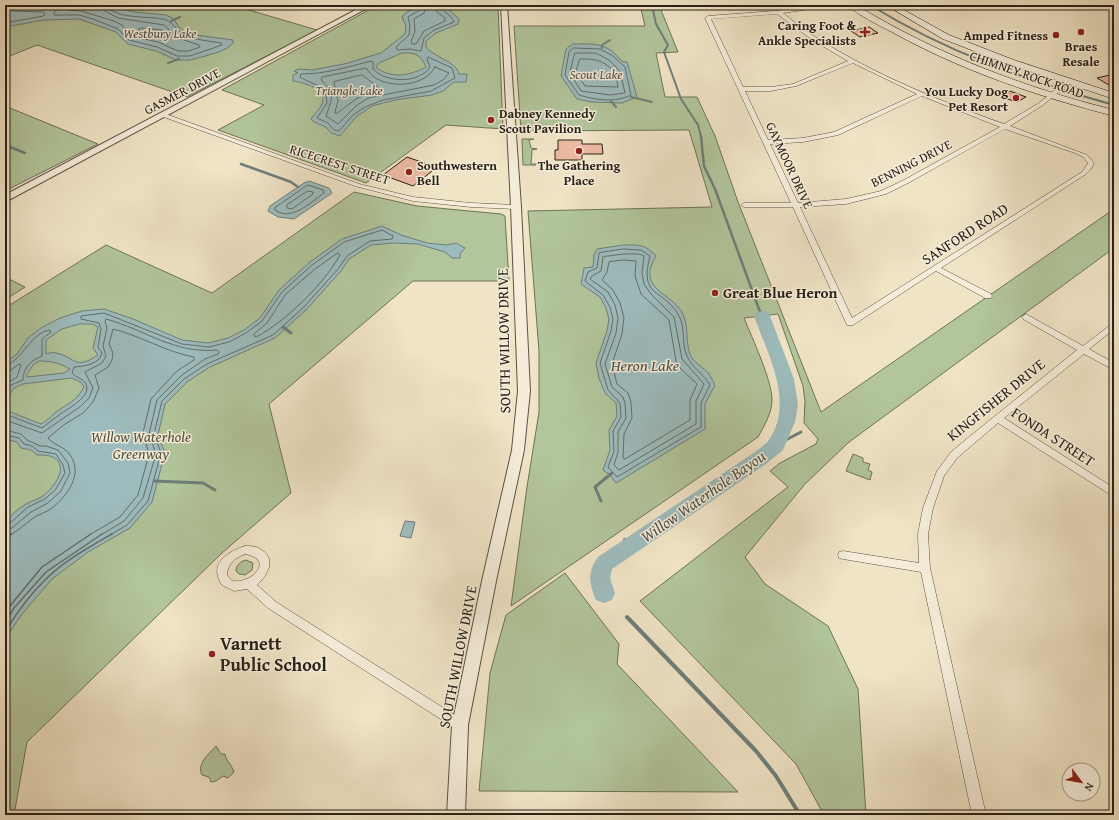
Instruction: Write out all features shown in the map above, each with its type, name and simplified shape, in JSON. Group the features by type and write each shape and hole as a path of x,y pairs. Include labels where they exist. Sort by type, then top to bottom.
{"main road":[{"name":"CHIMNEY ROCK ROAD","path":"851,5 885,26 937,53 984,72 1114,113"},
{"name":"CHIMNEY ROCK ROAD","path":"890,5 946,37 1066,84 1114,96"}],"street":[{"name":"GASMER DRIVE","path":"5,199 370,5"},
{"name":"SOUTH WILLOW DRIVE","path":"456,815 460,725 489,581 518,450 522,418 524,367 504,5"},
{"path":"779,13 834,5"},
{"path":"779,13 820,42 853,61 920,94 1004,127"},
{"name":"GAYMOOR DRIVE","path":"779,13 708,18 850,323"},
{"path":"741,89 771,88 794,85 853,61"},
{"name":"BENNING DRIVE","path":"744,205 795,205 840,202 878,195 898,186 1004,127 1053,95 1066,84"},
{"path":"765,142 814,139 836,134 920,94"},
{"name":"RICECREST STREET","path":"163,115 357,186 413,199 471,205 516,207"},
{"name":"SANFORD ROAD","path":"850,323 1084,173 1089,168 1091,163 1085,156 1077,152 1004,127"},
{"path":"936,268 988,296"},
{"path":"1026,317 1114,367"},
{"name":"KINGFISHER DRIVE","path":"979,815 925,568 924,530 928,508 940,474 954,455 1114,325"},
{"name":"FONDA STREET","path":"998,418 1114,493"},
{"path":"843,555 925,568"},
{"path":"249,584 272,605 460,725"}],"green space":[{"path":"5,5 232,5 317,30 187,97 37,45 5,58"},
{"path":"378,5 498,5 503,129 446,125 366,183 218,130 264,105 222,90"},
{"path":"640,5 659,5 678,52 656,53 665,97 697,97 715,136 738,202 821,412 1114,209 1114,248 849,442 805,484 745,557 765,584 828,626 858,689 866,815 824,815 796,764 640,601 788,487 770,471 780,463 816,444 818,439 804,423 805,401 803,386 778,314 744,318 769,382 772,400 771,410 758,437 511,606 539,412 539,351 528,211 712,207 689,130 521,131 514,26 645,26"},
{"path":"5,106 98,144 5,191"},
{"path":"522,139 534,139 529,140 531,148 537,149 532,150 531,164 537,164 536,165 523,165"},
{"name":"Willow Waterhole Greenway","path":"354,192 417,206 501,214 505,216 509,281 413,281 269,404 291,493 222,553 27,742 14,815 5,815 5,308 106,245 212,293"},
{"path":"5,277 25,287 5,300"},
{"path":"853,454 863,458 863,462 870,464 868,470 872,472 870,480 846,471"},
{"path":"246,560 253,563 252,570 245,575 239,574 236,571 238,565"},
{"path":"565,573 619,644 617,664 738,792 479,791 490,673 506,615"},
{"path":"216,746 221,754 225,754 234,772 228,778 223,776 216,781 211,782 209,777 202,775 201,767 204,759"}],"water":[{"name":"Westbury Lake","path":"105,5 134,12 166,15 174,19 178,26 185,32 233,40 233,43 229,47 219,52 191,60 176,60 156,51 128,44 116,32 79,19 44,20 5,27 5,6 21,8"},
{"name":"Triangle Lake","path":"420,5 444,5 459,19 458,24 436,33 426,41 426,47 434,54 454,66 459,74 467,74 466,82 454,82 443,91 432,95 395,100 372,106 356,117 340,136 331,133 326,127 314,122 311,119 322,104 322,94 314,87 293,81 293,75 298,73 294,71 299,69 312,70 344,64 381,53 405,34 406,26 402,17 407,12","holes":["402,53 420,57 426,67 400,75 387,73 376,67 379,63"]},
{"name":"Scout Lake","path":"573,44 595,44 601,46 617,55 623,62 627,62 637,97 622,103 592,102 577,99 561,76 566,49"},
{"path":"309,181 329,188 332,193 294,219 278,217 268,211 270,206"},
{"path":"382,226 401,235 427,243 447,245 456,243 465,248 460,254 460,258 452,258 445,252 418,244 394,243 371,245 349,259 341,271 306,310 275,338 210,367 187,382 165,404 158,435 165,453 152,502 130,528 88,552 52,579 22,614 5,639 5,522 20,508 43,496 52,488 58,477 60,466 58,461 53,457 47,455 37,455 31,450 21,448 17,442 5,439 5,410 41,424 72,402 84,387 81,382 71,378 23,384 14,388 5,401 5,363 17,354 28,338 41,328 60,318 82,311 104,309 133,319 182,340 208,343 228,338 244,330 260,318 279,290 310,262 342,239","holes":["79,324 92,324 98,327 93,348 98,355 84,362 76,362 56,353 46,354 46,340 62,329","39,361 55,363 70,369 64,373 27,377 26,376 33,365"]},
{"name":"Heron Lake","path":"623,245 645,247 656,256 651,267 650,276 652,283 657,289 677,305 682,312 686,322 691,357 709,374 715,385 705,404 705,429 616,483 610,475 603,470 610,450 609,430 617,416 616,403 605,393 599,378 596,363 607,331 609,319 606,308 600,297 581,284 584,268 593,267 594,255 597,249"},
{"path":"405,521 415,522 411,538 400,536"}],"building":[{"name":"Caring Foot & Ankle Specialists","path":"869,27 878,33 860,37 851,31"},
{"path":"1114,74 1114,88 1097,78"},
{"name":"You Lucky Dog Pet Resort","path":"1010,91 1026,97 1017,102 1001,97"},
{"name":"The Gathering Place","path":"558,140 582,140 582,144 602,144 603,154 582,154 582,160 555,160 555,150 558,150"},
{"name":"Southwestern Bell","path":"407,157 436,168 413,186 383,175"}],"waterway":[{"name":"Willow Waterhole Bayou","path":"652,5 656,24 668,45 664,52 681,99 698,125 701,137"},
{"path":"870,5 928,37 988,64 1050,86 1114,105"},
{"path":"171,21 180,17"},
{"path":"602,48 602,45 610,40"},
{"path":"168,63 179,59"},
{"path":"631,97 652,102"},
{"path":"611,101 616,107"},
{"name":"Willow Waterhole Bayou","path":"701,136 704,166 715,189 760,312"},
{"path":"5,145 25,153"},
{"path":"241,164 291,182 298,187"},
{"name":"Willow Waterhole Bayou","path":"760,311 762,316"},
{"name":"Willow Waterhole Bayou","path":"604,593 601,585 600,574 605,563 759,459 776,445 786,422 789,405 788,391 762,316"},
{"path":"283,327 291,333"},
{"path":"776,445 801,432"},
{"path":"601,501 595,487 612,473"},
{"path":"154,481 203,483 215,490"},
{"name":"Willow Waterhole Bayou","path":"625,540 631,546"},
{"name":"Willow Waterhole Bayou","path":"627,617 756,751 776,776 800,815"}],"place":[{"name":"Caring Foot & Ankle Specialists","path":"865,32"},
{"name":"Braes Resale","path":"1081,32"},
{"name":"Amped Fitness","path":"1056,35"},
{"name":"You Lucky Dog Pet Resort","path":"1016,98"},
{"name":"Dabney Kennedy Scout Pavilion","path":"491,120"},
{"name":"The Gathering Place","path":"579,151"},
{"name":"Southwestern Bell","path":"409,172"},
{"name":"Great Blue Heron","path":"715,293"},
{"name":"Varnett Public School","path":"212,654"}]}
